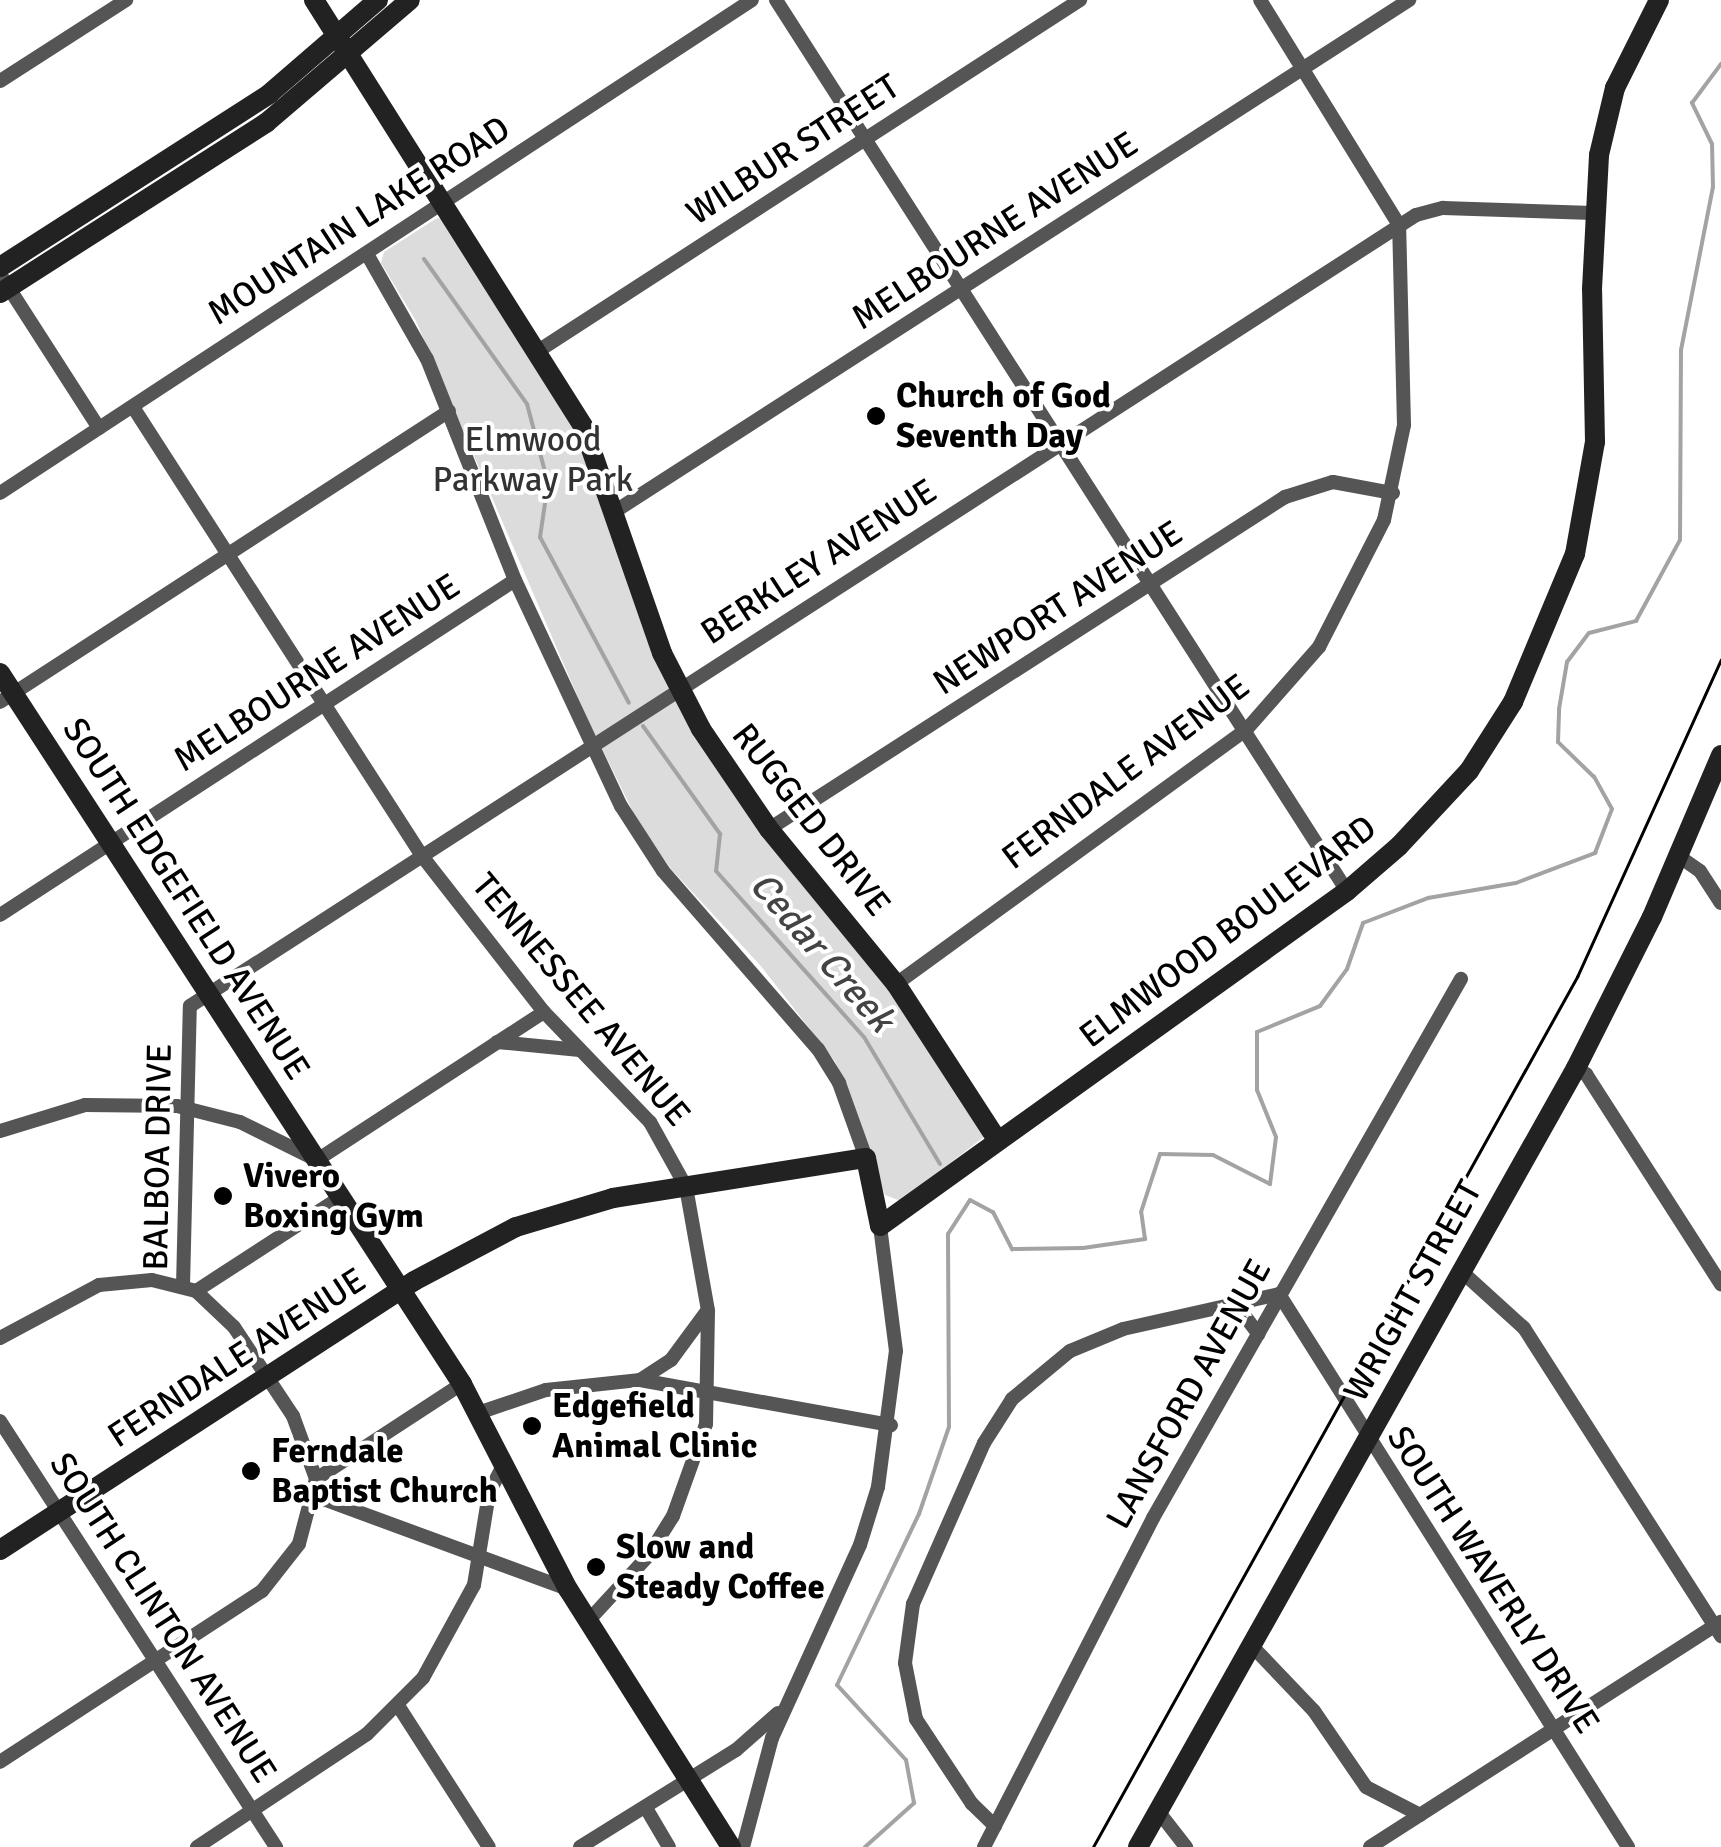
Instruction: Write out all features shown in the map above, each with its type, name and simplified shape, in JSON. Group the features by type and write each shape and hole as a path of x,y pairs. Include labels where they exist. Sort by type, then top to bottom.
{"street":[{"path":"0,81 126,0"},
{"name":"RUGGED DRIVE","path":"314,0 583,426 678,688 770,830 896,984 998,1141"},
{"path":"2,280 169,158 269,94 378,0"},
{"path":"2,280 266,122 410,0"},
{"name":"MOUNTAIN LAKE ROAD","path":"0,493 752,0"},
{"path":"776,0 1347,891"},
{"name":"WILBUR STREET","path":"538,351 1080,0"},
{"path":"1260,0 1399,225"},
{"name":"MELBOURNE AVENUE","path":"614,512 1408,0"},
{"name":"ELMWOOD BOULEVARD","path":"880,1226 1347,891 1441,806 1468,771 1532,668 1564,589 1595,442 1593,213 1615,88 1659,0"},
{"path":"169,158 181,176"},
{"name":"BERKLEY AVENUE","path":"208,994 1399,225 1442,208 1593,213"},
{"name":"FERNDALE AVENUE","path":"896,984 1246,730 1319,647 1362,569 1392,493 1406,378 1399,225"},
{"path":"367,254 413,329 515,580 591,745 663,870 818,1049 846,1100 866,1158 880,1226 896,1352 891,1425 860,1545 786,1705 762,1767 743,1847"},
{"path":"2,280 99,428"},
{"name":"TENNESSEE AVENUE","path":"133,407 422,856 544,1012 650,1122 686,1187 708,1311 709,1391 692,1473 648,1556 588,1621"},
{"path":"7,698 448,412"},
{"name":"NEWPORT AVENUE","path":"770,830 1309,486 1358,484 1392,493"},
{"name":"MELBOURNE AVENUE","path":"0,915 515,580"},
{"name":"SOUTH EDGEFIELD AVENUE","path":"0,673 7,698 112,842 462,1384 568,1589 731,1847"},
{"name":"WRIGHT STREET","path":"1138,1847 1576,1068 1721,755"},
{"path":"1677,854 1700,871 1721,904"},
{"name":"LANSFORD AVENUE","path":"984,1847 1153,1518 1461,979"},
{"name":"BALBOA DRIVE","path":"0,1762 262,1591 299,1544 315,1496 316,1479 304,1437 234,1327 190,1288 190,1006 208,994"},
{"path":"317,1160 544,1012"},
{"path":"496,1042 581,1050"},
{"path":"1576,1068 1586,1074 1721,1284"},
{"path":"0,1131 86,1106 188,1108"},
{"name":"SOUTH EDGEFIELD AVENUE","path":"188,1108 284,1140 317,1160"},
{"name":"FERNDALE AVENUE","path":"0,1550 402,1290 516,1227 585,1205 866,1158"},
{"path":"0,1338 98,1284 152,1280 190,1288 341,1197"},
{"path":"1370,1847 1719,1628 1524,1328 1460,1270"},
{"path":"994,1826 972,1804 916,1718 906,1663 912,1604 984,1443 1012,1398 1070,1351 1123,1329 1280,1294"},
{"name":"SOUTH WAVERLY DRIVE","path":"1280,1294 1628,1847"},
{"path":"1235,1303 1258,1334"},
{"path":"640,1380 671,1360 708,1311"},
{"path":"478,1413 546,1390 640,1380 891,1425"},
{"path":"316,1479 462,1384"},
{"name":"SOUTH CLINTON AVENUE","path":"0,1421 276,1847"},
{"path":"197,1847 399,1707 447,1644 480,1559 489,1493 504,1464"},
{"path":"315,1496 568,1589"},
{"path":"1251,1645 1314,1711 1366,1788 1420,1815"},
{"path":"580,1847 736,1750 786,1705"},
{"path":"399,1707 489,1847"},
{"path":"646,1808 669,1847"},
{"path":"1158,1810 1186,1847"}],"green space":[{"name":"Elmwood Parkway Park","path":"437,218 444,219 578,431 661,666 915,1023 985,1136 901,1201 885,1195 835,1061 760,965 671,869 637,820 586,716 416,321 381,263 384,252"}],"waterway":[{"path":"865,1847 914,1803 906,1760 837,1685 919,1514 949,1427 948,1234 970,1200 993,1212 1012,1249 1083,1248 1145,1239 1141,1212 1160,1154 1213,1155 1270,1184 1276,1137 1257,1090 1257,1032 1320,1006 1347,969 1363,923 1428,898 1516,883 1595,853 1612,809 1594,777 1558,742 1559,709 1567,662 1589,633 1636,621 1680,540 1681,350 1713,187 1712,144 1692,103 1721,64"},
{"name":"Cedar Creek","path":"424,259 527,404 548,483 540,537 629,703"},
{"name":"Cedar Creek","path":"643,726 720,834 716,871 864,1037 940,1164"}],"tram line":[{"path":"1093,1847 1577,977 1721,660"}],"place":[{"name":"Church of God Seventh Day","path":"876,416"},
{"name":"Vivero Boxing Gym","path":"223,1196"},
{"name":"Edgefield Animal Clinic","path":"532,1426"},
{"name":"Ferndale Baptist Church","path":"251,1471"},
{"name":"Slow and Steady Coffee","path":"596,1567"}]}
